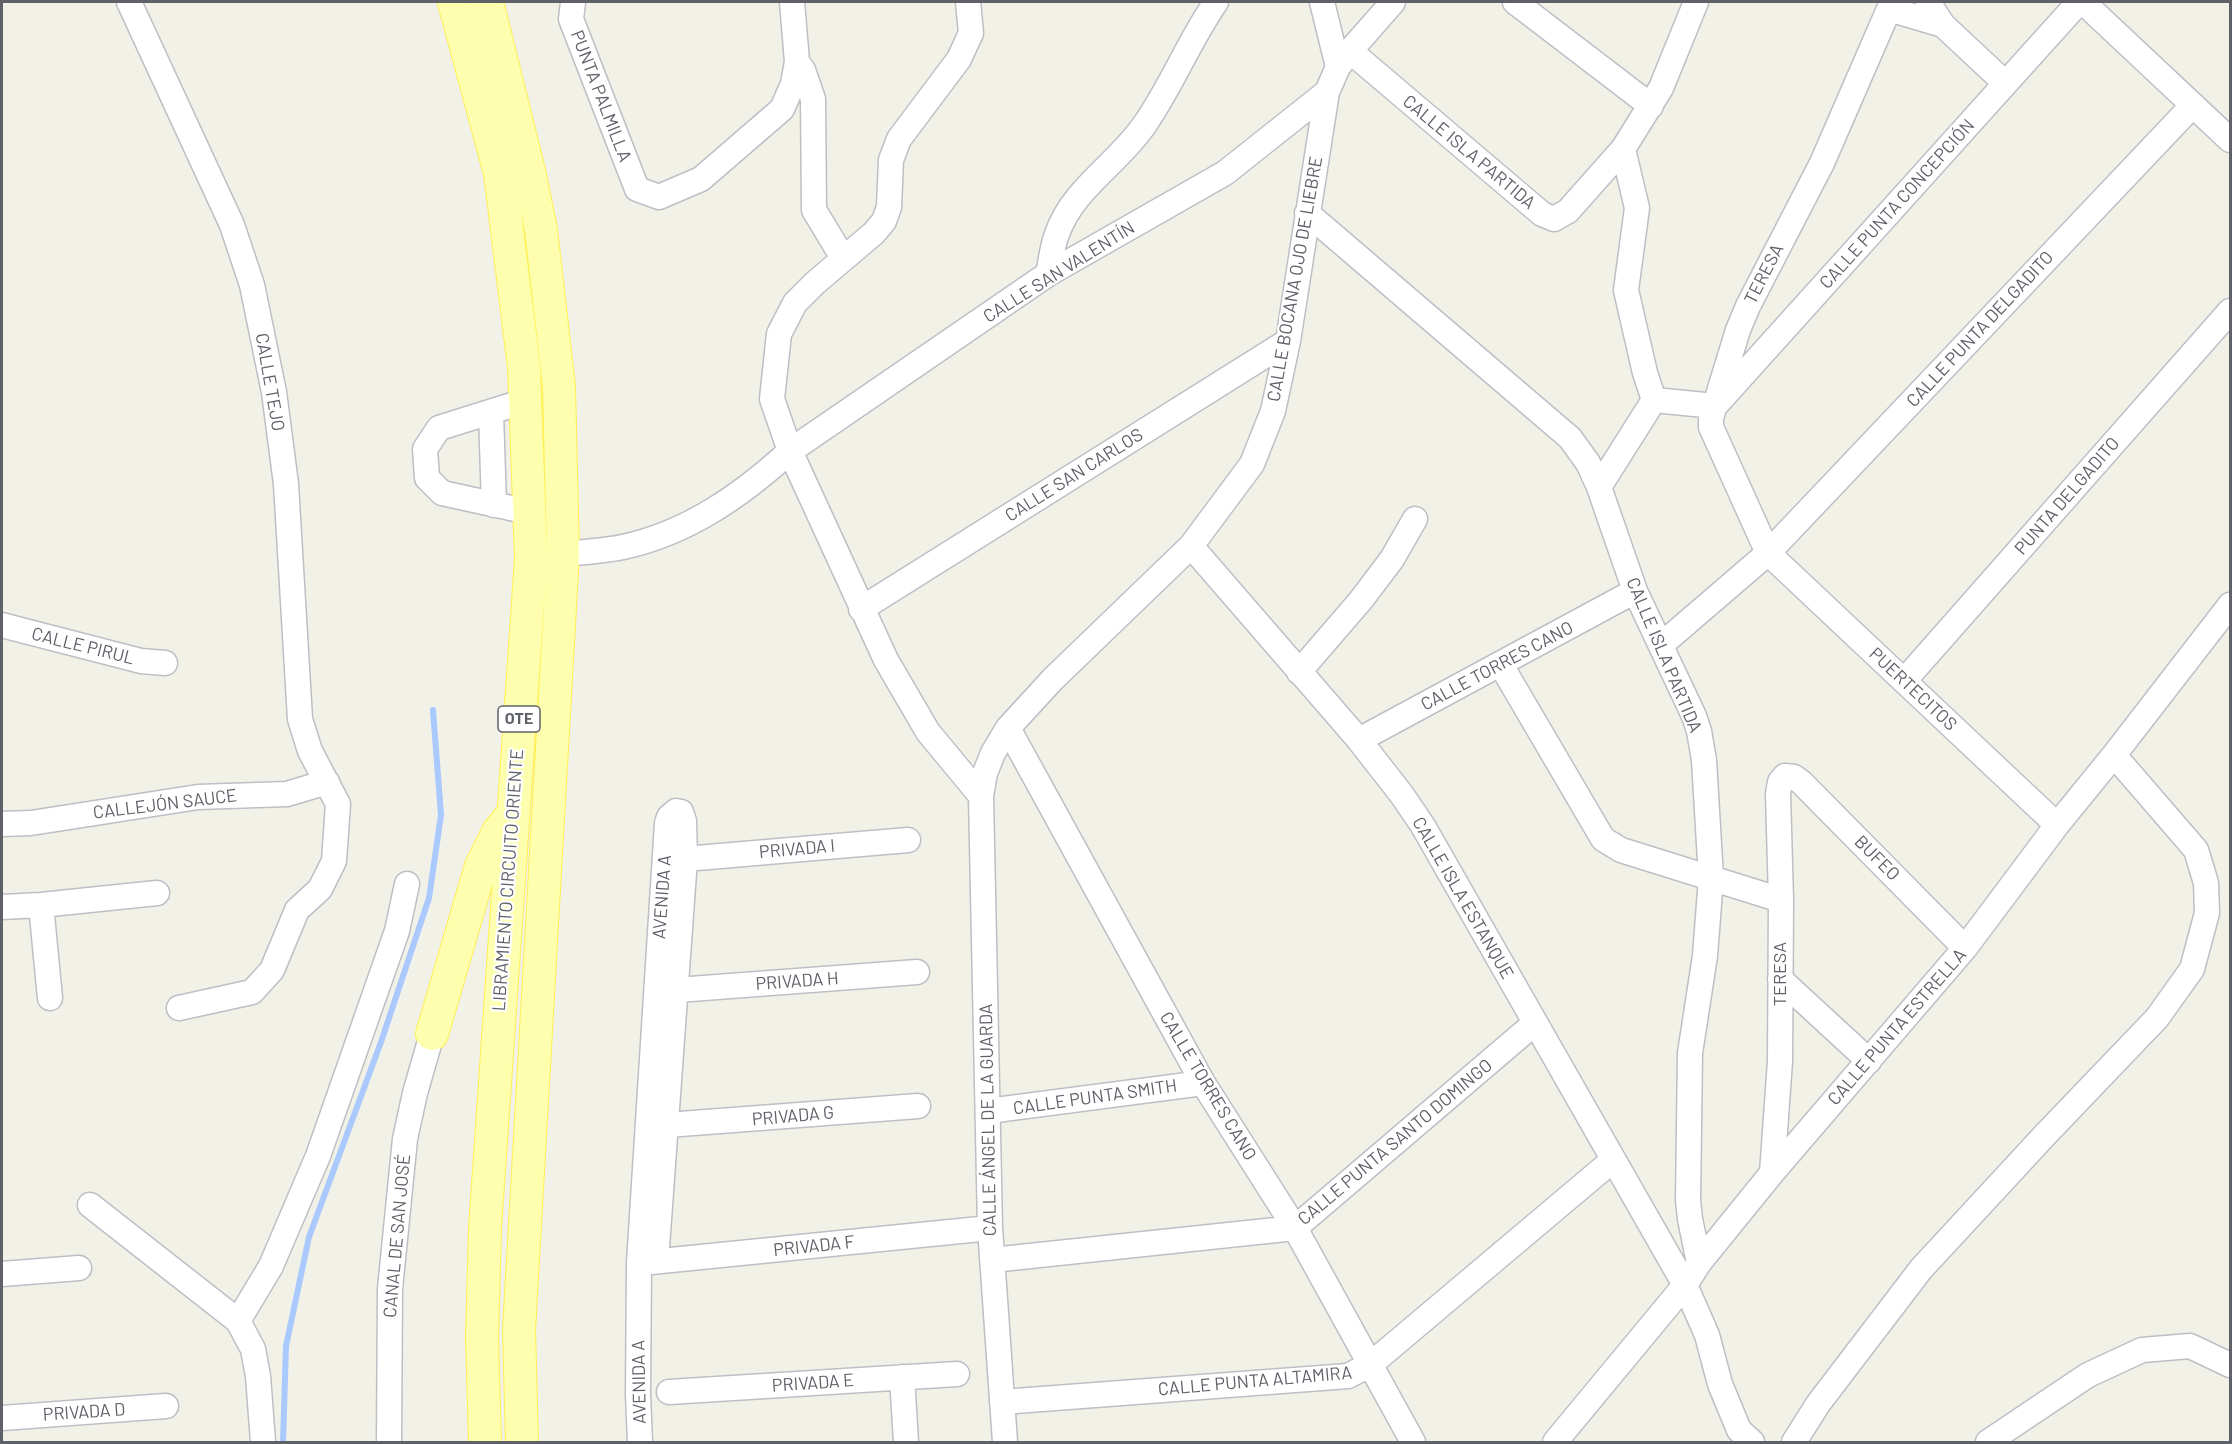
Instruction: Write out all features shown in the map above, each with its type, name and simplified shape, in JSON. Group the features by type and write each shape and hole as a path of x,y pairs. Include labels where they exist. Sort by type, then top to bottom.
{"main road":[{"name":"LIBRAMIENTO CIRCUITO ORIENTE","path":"454,2 500,173 524,367 531,558 485,1228 482,1337 485,1443"},
{"name":"LIBRAMIENTO CIRCUITO ORIENTE","path":"487,2 529,171 541,230 559,387 563,554 519,1330 522,1443"},
{"path":"432,1034 481,866 498,832 513,813"}],"street":[{"name":"CALLE TEJO","path":"129,2 232,225 252,285 274,392 286,484 300,719 310,751 338,804 334,861 320,889 297,910 272,970 252,992 178,1008"},
{"name":"PUNTA PALMILLA","path":"573,2 571,19 637,189 659,197 701,179 782,109 795,73"},
{"path":"792,2 795,73 803,70 813,99 814,210 843,258"},
{"path":"968,2 970,33 959,59 899,139 891,160 889,207 884,221 874,233 843,258 795,303 779,334 772,399 790,452 886,660 928,732 981,796"},
{"path":"1048,274 1056,234 1070,208 1080,194 1144,125 1174,77 1203,20 1216,2"},
{"path":"1322,2 1344,59"},
{"name":"CALLE BOCANA OJO DE LIEBRE","path":"981,796 985,773 993,753 1008,728 1053,679 1191,546 1252,464 1273,411 1288,341 1327,92 1344,59 1393,2"},
{"path":"1515,2 1651,105"},
{"name":"CALLE ISLA PARTIDA","path":"1344,59 1542,214 1554,219 1568,211 1623,149 1661,88 1696,2"},
{"path":"1928,2 1943,25 2005,83"},
{"name":"CALLE PUNTA CONCEPCIÓN","path":"1715,406 2079,2"},
{"path":"2083,2 2230,140"},
{"path":"1891,5 1943,25"},
{"name":"TERESA","path":"1768,553 1711,427 1711,418 1738,330 1748,306 1822,163 1891,5"},
{"name":"CALLE SAN VALENTÍN","path":"563,554 622,547 659,536 688,524 723,505 757,481 790,452 1048,274 1225,173 1327,92"},
{"name":"CALLE PUNTA DELGADITO","path":"1768,553 2193,105"},
{"path":"1623,149 1637,208 1626,290 1645,373 1654,400"},
{"name":"CALLE ISLA PARTIDA","path":"1307,213 1570,438 1588,462 1635,591 1699,731 1704,760 1711,878 1705,956 1690,1053 1688,1200 1699,1263"},
{"name":"PUNTA DELGADITO","path":"1904,681 2230,311"},
{"name":"CALLE SAN CARLOS","path":"861,609 1288,341"},
{"path":"1654,400 1715,406"},
{"path":"1599,487 1654,400"},
{"path":"525,401 438,428 425,449 427,478 442,493 529,512"},
{"path":"491,413 494,505"},
{"path":"1299,672 1361,600 1385,568 1415,519"},
{"name":"CALLE ISLA ESTANQUE","path":"1191,546 1359,740 1423,826 1685,1285 1707,1335 1720,1384 1739,1430 1752,1443"},
{"path":"1661,645 1768,553"},
{"name":"PUERTECITOS","path":"1768,553 2057,825"},
{"name":"CALLE TORRES CANO","path":"1359,740 1635,591"},
{"name":"CALLE PUNTA ESTRELLA","path":"1555,1443 1685,1285 1699,1263 1772,1173 1965,948 2057,825 2114,756 2230,605"},
{"name":"CALLE PIRUL","path":"2,625 141,661 165,663"},
{"path":"1501,665 1603,839 1621,850 1781,900"},
{"name":"CALLE TORRES CANO","path":"1008,728 1203,1083 1295,1228 1413,1443"},
{"path":"1794,1443 1818,1404 1921,1269 2157,1018 2192,969 2207,913 2206,883 2196,850 2114,756"},
{"name":"TERESA","path":"1772,1173 1780,1061 1781,900 1778,794 1780,782 1785,776"},
{"name":"BUFEO","path":"1785,776 1794,777 1801,782 1965,948"},
{"name":"CALLEJÓN SAUCE","path":"2,824 31,823 198,797 287,794 327,782"},
{"name":"CALLE ÁNGEL DE LA GUARDA","path":"981,796 990,1228 1005,1443"},
{"name":"AVENIDA A","path":"640,1443 638,1395 648,1262 667,823 669,817 676,811 681,812 684,821 685,859 677,990 667,1125 648,1262"},
{"name":"PRIVADA I","path":"685,859 908,840"},
{"path":"238,1321 271,1266 318,1156 398,931 407,884"},
{"path":"2,907 157,893"},
{"path":"40,905 50,998"},
{"name":"PRIVADA H","path":"677,990 917,972"},
{"path":"1780,979 1869,1061"},
{"name":"CALLE PUNTA SANTO DOMINGO","path":"992,1260 1295,1228 1535,1023"},
{"name":"CANAL DE SAN JOSÉ","path":"389,1443 390,1289 405,1139 432,1034"},
{"name":"CALLE PUNTA SMITH","path":"987,1111 1203,1083"},
{"name":"PRIVADA G","path":"667,1125 918,1106"},
{"name":"CALLE PUNTA ALTAMIRA","path":"1002,1402 1348,1376 1359,1372 1613,1160"},
{"path":"90,1205 238,1321 253,1349 258,1376 263,1443"},
{"name":"PRIVADA F","path":"648,1262 990,1228"},
{"path":"2,1274 79,1268"},
{"path":"1988,1443 2088,1375 2142,1350 2190,1346 2230,1365"},
{"name":"PRIVADA E","path":"669,1392 957,1374"},
{"path":"902,1377 906,1443"},
{"name":"PRIVADA D","path":"2,1418 166,1406"}],"waterway":[{"path":"283,1442 286,1346 309,1237 381,1042 429,898 441,815 433,710"}]}
